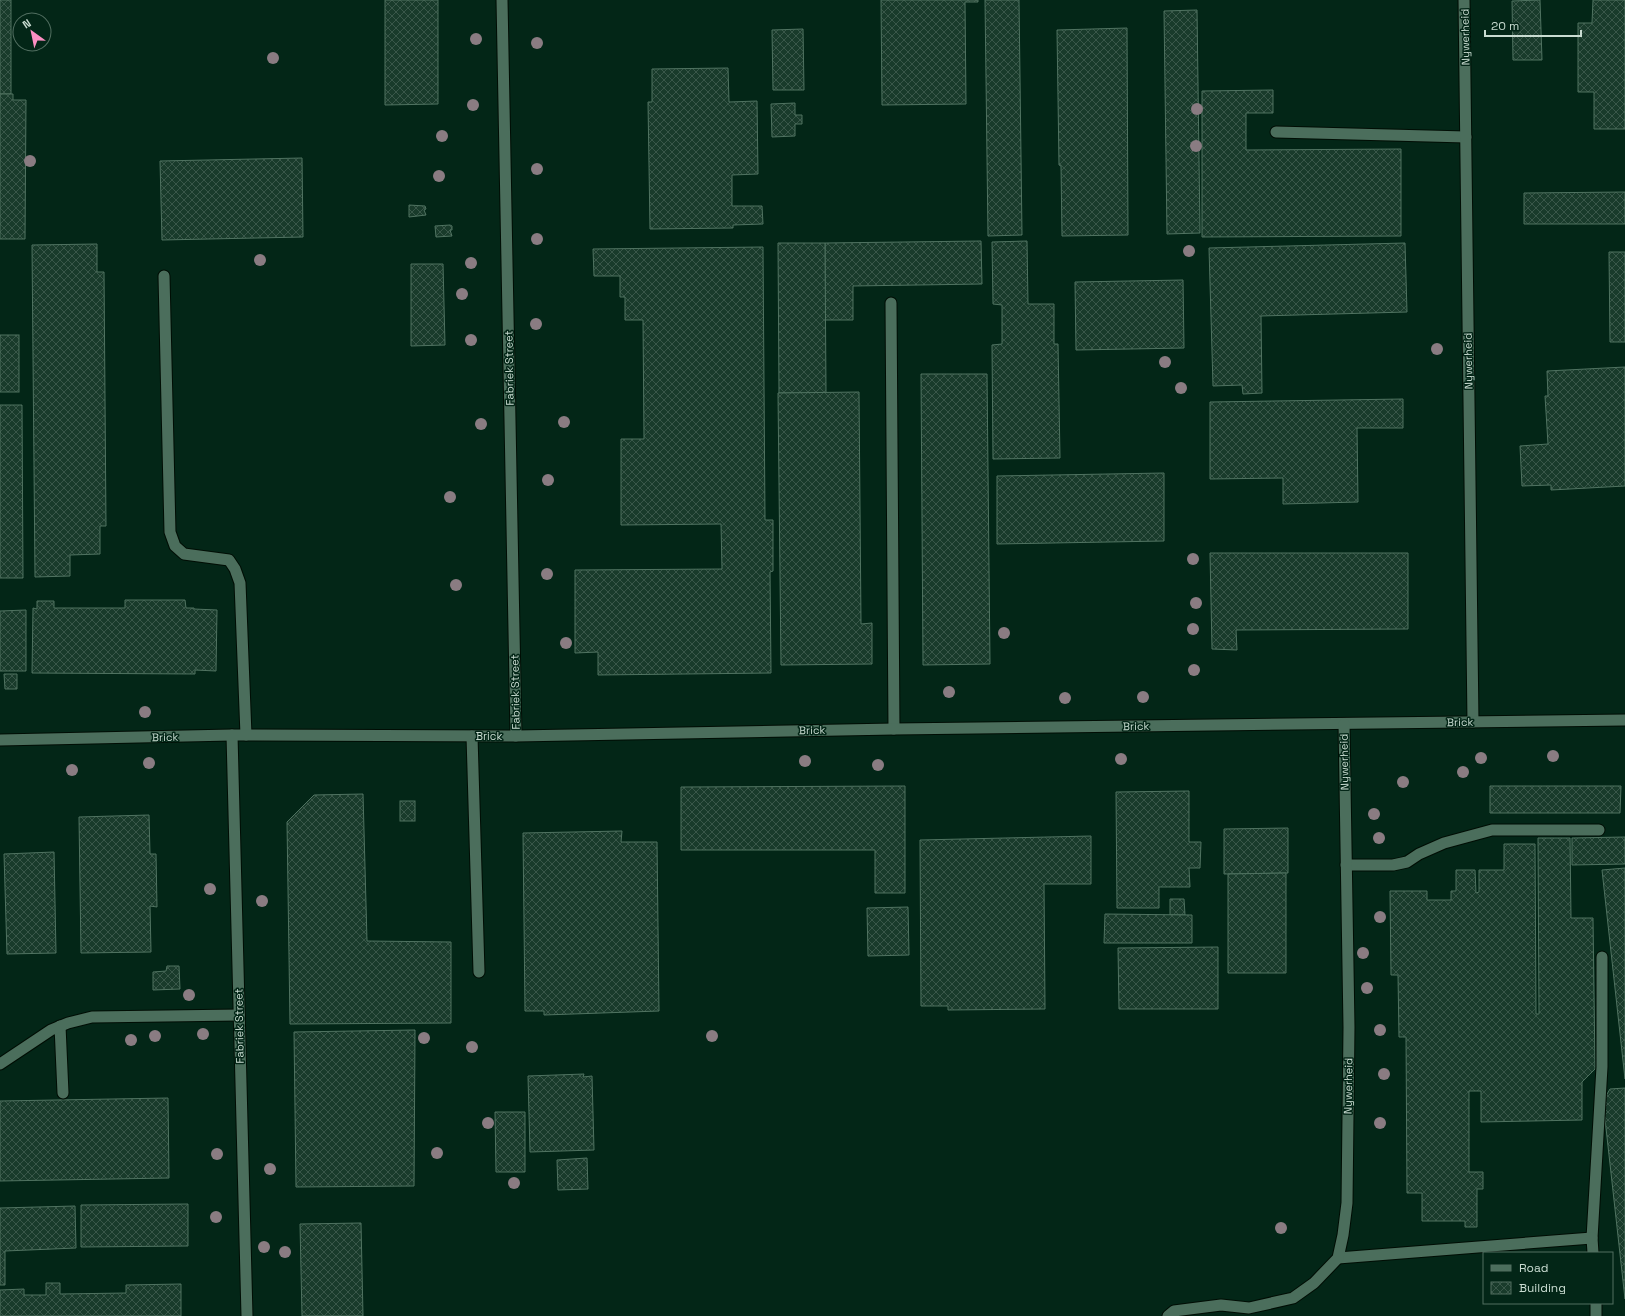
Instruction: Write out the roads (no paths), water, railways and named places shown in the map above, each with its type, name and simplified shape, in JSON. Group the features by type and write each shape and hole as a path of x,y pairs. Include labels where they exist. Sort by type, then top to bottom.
{"street":[{"name":"Fabriek Street","path":"502,0 516,736"},
{"name":"Nywerheid","path":"1464,0 1473,722"},
{"path":"1276,132 1466,137"},
{"path":"164,276 170,532 175,546 184,554 230,560 235,569 240,583 246,736"},
{"path":"890,303 894,728"},
{"name":"Brick","path":"0,740 232,736 516,736 894,728 1625,720"},
{"name":"Nywerheid","path":"1338,1258 1343,1234 1346,1203 1349,1026 1344,724"},
{"name":"Fabriek Street","path":"232,736 247,1316"},
{"path":"472,736 479,972"},
{"path":"1346,865 1393,866 1407,862 1419,854 1444,843 1492,830 1599,830"},
{"path":"1593,1252 1592,1238 1602,1067 1602,957"},
{"path":"0,1064 51,1030 92,1017 239,1015"},
{"path":"60,1026 63,1093"},
{"path":"1168,1316 1174,1311 1221,1305 1249,1308 1294,1298 1314,1283 1338,1258 1592,1238"},
{"path":"1596,1304 1596,1316"}]}
